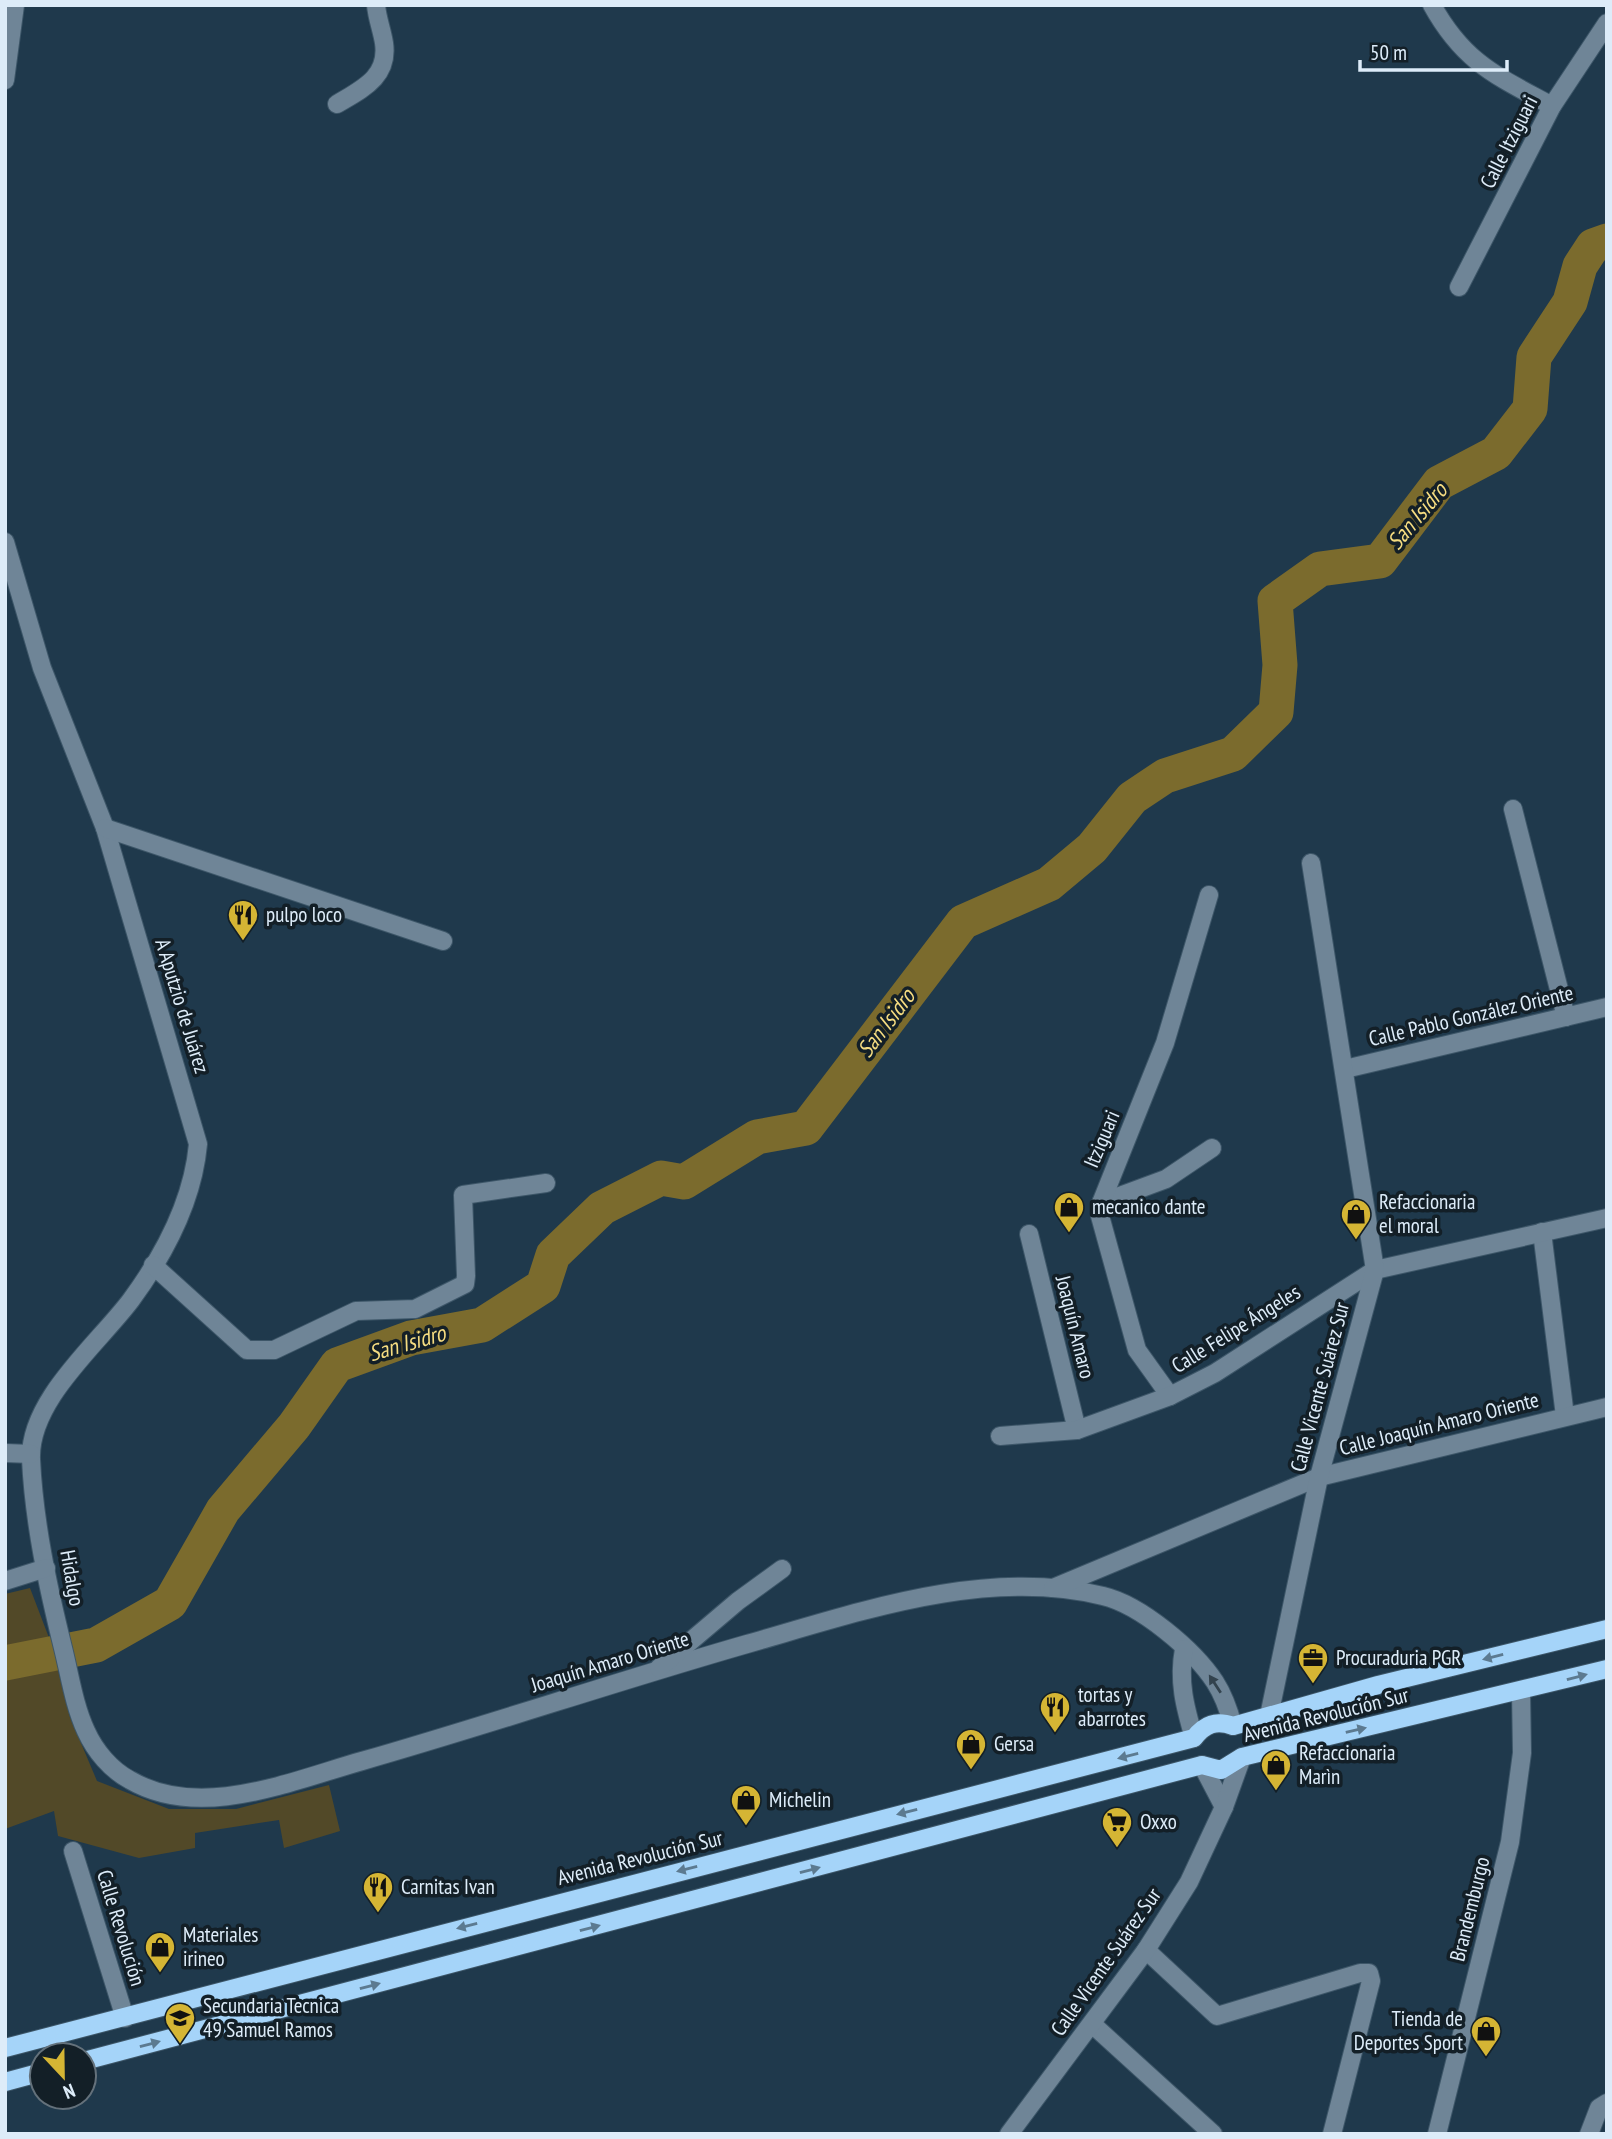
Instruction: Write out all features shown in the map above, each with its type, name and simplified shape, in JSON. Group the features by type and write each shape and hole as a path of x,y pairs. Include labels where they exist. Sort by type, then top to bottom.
{"main road":[{"name":"Avenida Revolución Sur","path":"5,2048 1194,1738 1207,1725 1221,1723 1233,1726 1378,1685 1607,1629"},
{"name":"Avenida Revolución Sur","path":"98,2057 1202,1765 1221,1770 1242,1757 1521,1692 1607,1669"},
{"path":"1233,1726 1243,1743 1242,1757"},
{"path":"1194,1738 1194,1750 1202,1765"},
{"path":"5,2082 28,2076"}],"street":[{"path":"5,80 15,5"},
{"path":"337,104 369,85 383,65 383,41 376,5"},
{"path":"1432,5 1467,55 1485,70 1552,106"},
{"name":"Calle Itziguari","path":"1459,287 1552,106 1607,23"},
{"name":"A Aputzio de Juárez","path":"5,542 42,668 105,828 198,1144 195,1172 186,1198 153,1265 130,1300 58,1385 36,1432 31,1454"},
{"path":"1513,809 1566,1017"},
{"path":"105,828 443,942"},
{"name":"Calle Vicente Suárez Sur","path":"1269,1716 1319,1477 1375,1270 1311,863"},
{"name":"Itziguari","path":"1170,1395 1137,1350 1100,1216 1101,1203 1165,1043 1209,895"},
{"name":"Calle Pablo González Oriente","path":"1345,1069 1607,1007"},
{"path":"1101,1203 1166,1180 1212,1147"},
{"path":"153,1265 247,1350 274,1350 356,1311 415,1309 457,1291 465,1284 466,1276 463,1195 546,1183"},
{"name":"Calle Felipe Ángeles","path":"1000,1436 1077,1430 1170,1395 1215,1373 1375,1270 1607,1218"},
{"path":"1542,1232 1565,1416"},
{"name":"Joaquín Amaro","path":"1029,1234 1077,1430"},
{"name":"Calle Joaquín Amaro Oriente","path":"1052,1589 1319,1477 1607,1406"},
{"path":"5,1453 31,1454"},
{"name":"Hidalgo","path":"31,1454 46,1574 77,1707"},
{"path":"657,1670 737,1601 782,1569"},
{"path":"5,1581 46,1574"},
{"name":"Joaquín Amaro Oriente","path":"77,1707 95,1745 108,1764 130,1781 160,1793 198,1797 259,1790 451,1736 657,1670 903,1601 962,1589 1052,1589 1107,1596 1153,1621 1185,1649 1216,1684 1233,1726"},
{"path":"1185,1649 1180,1670 1182,1696 1194,1738"},
{"name":"Brandemburgo","path":"1437,2134 1510,1842 1522,1753 1521,1692"},
{"name":"Calle Vicente Suárez Sur","path":"1009,2134 1146,1950 1189,1882 1224,1807 1242,1757"},
{"path":"1202,1765 1224,1807"},
{"name":"Calle Revolución","path":"73,1851 125,2018"},
{"path":"1146,1950 1217,2016 1360,1972 1369,1973 1371,1981 1332,2134"},
{"path":"1091,2024 1213,2134"},
{"path":"1589,2134 1600,2108 1607,2103"}],"shaded area":[{"path":"30,1588 51,1643 70,1717 97,1781 169,1809 236,1809 329,1785 340,1831 284,1848 279,1820 195,1833 195,1848 139,1858 58,1836 54,1811 5,1829 5,1594"}],"waterway":[{"name":"San Isidro","path":"5,1663 96,1645 170,1603 223,1510 294,1426 337,1365 411,1338 482,1325 543,1286 553,1255 602,1208 661,1178 684,1182 757,1137 806,1128 963,922 1049,884 1092,848 1132,798 1165,776 1233,754 1276,712 1280,665 1275,601 1320,569 1380,561 1439,483 1496,453 1530,409 1534,357 1570,302 1580,266 1593,246 1607,241"}],"place":[{"name":"pulpo loco","path":"243,942"},
{"name":"mecanico dante","path":"1069,1234"},
{"name":"Refaccionaria el moral","path":"1356,1241"},
{"name":"Procuraduria PGR","path":"1313,1685"},
{"name":"tortas y abarrotes","path":"1055,1734"},
{"name":"Gersa","path":"971,1771"},
{"name":"Refaccionaria Marìn","path":"1276,1792"},
{"name":"Michelin","path":"746,1827"},
{"name":"Oxxo","path":"1117,1849"},
{"name":"Carnitas Ivan","path":"378,1914"},
{"name":"Materiales irineo","path":"160,1974"},
{"name":"Secundaria Tecnica 49 Samuel Ramos","path":"180,2045"},
{"name":"Tienda de Deportes Sport","path":"1486,2058"}]}
